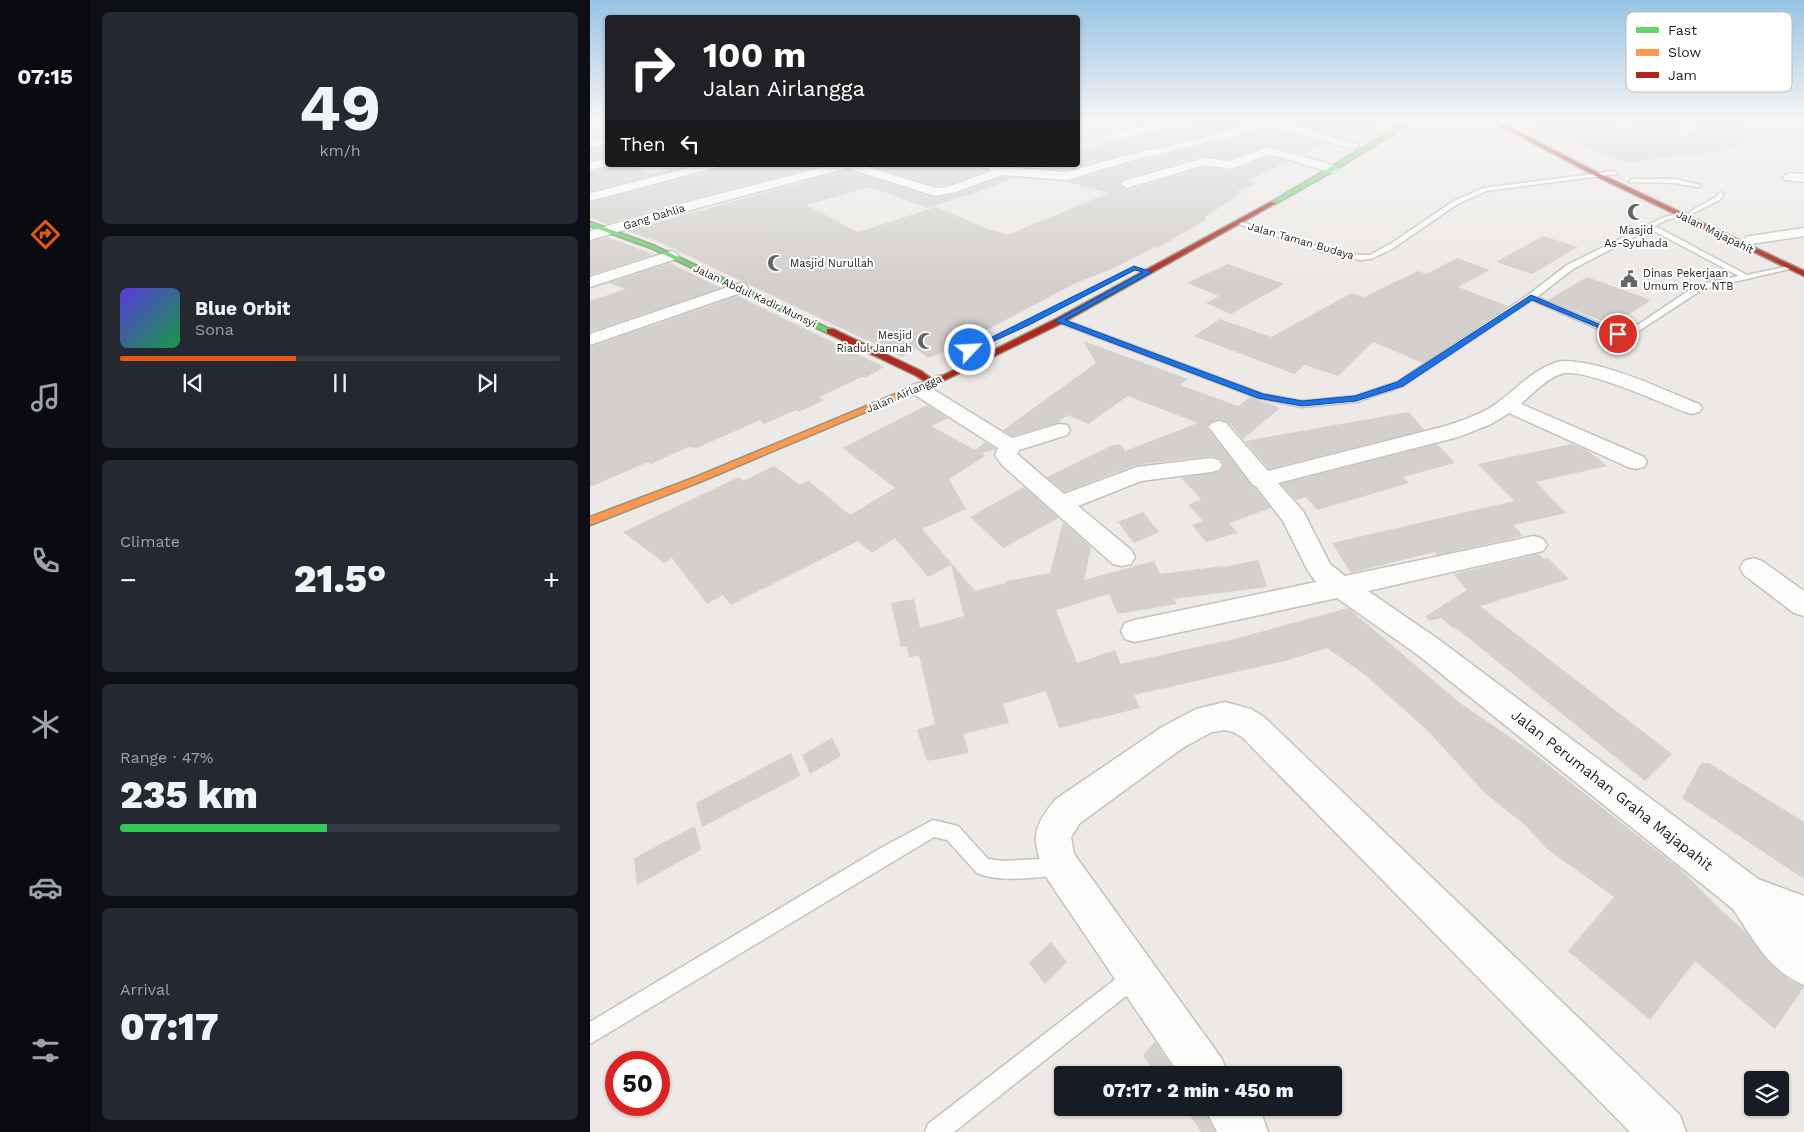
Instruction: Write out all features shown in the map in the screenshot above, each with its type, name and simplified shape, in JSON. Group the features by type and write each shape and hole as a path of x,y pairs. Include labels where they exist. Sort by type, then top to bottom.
{"main road":[{"path":"1079,296 1308,173"},
{"name":"Jalan Airlangga","path":"590,521 699,479 920,379 1059,321 1326,173"},
{"name":"Jalan Majapahit","path":"1594,173 1679,215 1794,265"},
{"name":"Jalan Majapahit","path":"1615,173 1751,240 1794,265 1804,274"},
{"name":"Jalan Abdul Kadir Munsyi","path":"590,224 670,256 740,288 920,379"},
{"path":"1134,268 1148,272"}],"street":[{"path":"590,196 683,173"},
{"name":"Gang Dahlia","path":"590,236 700,203 817,173"},
{"path":"873,173 935,192 949,190 997,173"},
{"path":"1026,173 1067,176 1078,173"},
{"path":"1127,184 1165,173"},
{"path":"1789,177 1804,178"},
{"path":"1751,240 1804,232"},
{"path":"590,282 670,256"},
{"path":"590,340 740,288"},
{"path":"1261,480 1450,432 1477,421 1507,405 1522,391 1556,369 1568,366 1593,372 1692,408"},
{"path":"920,379 1010,446"},
{"path":"1507,405 1636,462"},
{"name":"Jalan Perumahan Graha Majapahit","path":"1219,428 1294,517 1321,571 1428,647 1747,895 1787,908 1804,920"},
{"path":"1058,430 1010,446 1006,455 1122,557"},
{"path":"1061,504 1137,474 1211,465"},
{"path":"1135,630 1534,545"},
{"path":"1753,568 1804,605"},
{"path":"1200,1066 1061,867 1051,845 1053,833 1058,823 1068,811 1173,737 1207,719 1225,716 1240,719 1253,727 1663,1132"},
{"path":"1747,895 1780,945 1804,966"},
{"path":"1234,1116 1246,1132"}],"lane":[{"name":"Jalan Taman Budaya","path":"1236,222 1347,256 1370,257 1408,236 1444,210 1472,193 1485,189 1615,173"},
{"path":"1631,181 1674,181 1698,185"},
{"path":"1692,212 1719,198 1720,194"},
{"path":"1059,321 1261,396 1302,404 1356,398 1400,384 1531,297 1570,267 1664,219 1679,215"},
{"path":"1651,227 1744,276"},
{"path":"1531,297 1613,332 1628,335 1700,287 1794,265"},
{"path":"590,1034 884,855 934,828 952,832 983,867 1003,870 1061,867"},
{"path":"936,1132 1136,975"}],"building":[{"path":"590,173 662,173 590,191"},
{"path":"704,173 792,173 694,198 607,224 590,218 590,203"},
{"path":"837,173 856,173 935,198 954,195 1002,177 1013,178 978,192 927,208 870,187 806,205 858,232 936,207 985,228 1007,235 1109,193 1067,182 1098,173 1144,173 1122,179 1119,184 1128,190 1185,173 1264,173 1248,181 1256,183 1236,192 1241,193 1204,218 1207,219 1158,248 1155,247 1116,267 1076,283 971,338 974,339 928,358 916,349 902,357 659,242 627,231"},
{"path":"893,173 983,173 947,185 936,186"},
{"path":"1543,236 1578,247 1532,274 1496,262"},
{"path":"607,237 653,255 590,275 590,242"},
{"path":"1457,258 1490,270 1458,287 1508,306 1423,363 1373,342 1338,376 1305,365 1294,374 1194,336 1220,319 1271,337 1352,293 1364,297 1418,271 1426,274"},
{"path":"670,263 721,288 590,332 590,301 626,289 609,283"},
{"path":"1228,264 1284,284 1231,314 1206,303 1219,296 1187,283"},
{"path":"1587,277 1651,300 1613,325 1548,300"},
{"path":"738,296 884,367 865,378 862,377 819,397 824,400 799,412 796,410 764,424 760,420 697,448 688,447 651,464 648,462 590,487 590,347"},
{"path":"1083,341 1188,379 1180,385 1238,406 1250,397 1280,408 1243,439 1227,421 1218,419 1206,427 1271,508 1229,523 1238,533 1206,542 1192,525 1203,521 1188,505 1201,499 1181,478 1219,472 1224,464 1219,458 1211,456 1136,465 1064,492 1047,477 1111,446 1120,444 1125,451 1198,423 1128,396 1088,424 1068,415 1057,423 1012,436 1003,430 1096,363"},
{"path":"927,405 948,418 931,426 975,450 985,442 996,449 982,453 985,456 949,479 966,509 922,529 975,591 1006,583 1006,581 1050,573 1063,522 1091,547 1084,580 1154,561 1160,574 1224,567 1258,560 1267,587 1174,599 1177,604 1118,614 1109,594 1056,610 1077,663 1115,650 1121,664 1238,638 1348,608 1460,703 1532,752 1681,870 1745,931 1770,964 1790,980 1804,987 1775,1029 1695,961 1650,1020 1568,951 1614,897 1547,849 1526,826 1485,793 1427,730 1364,674 1327,648 1289,660 1134,695 1140,708 1059,728 1046,691 1003,704 1009,723 963,734 969,753 927,761 917,730 935,724 919,655 909,658 907,646 901,647 891,603 914,599 920,628 964,616 951,565 928,577 895,538 872,553 858,541 731,605 723,595 707,604 672,558 664,563 623,532 739,477 743,481 774,466 800,485 809,481 850,515 895,488 843,448"},
{"path":"1409,412 1424,430 1269,469 1245,441"},
{"path":"1437,444 1455,463 1403,477 1409,483 1317,510 1306,497 1296,500 1281,484"},
{"path":"1572,444 1590,452 1607,466 1536,482 1566,513 1513,525 1523,536 1437,555 1435,552 1351,573 1332,543 1514,501 1478,464"},
{"path":"1024,487 1059,518 1003,548 970,517"},
{"path":"1143,512 1159,532 1134,543 1118,522"},
{"path":"1539,554 1544,559 1548,558 1569,579 1480,606 1672,754 1645,781 1456,628 1454,629 1441,618 1429,621 1426,616 1467,590 1453,574"},
{"path":"832,738 841,756 810,774 802,755"},
{"path":"791,753 800,776 702,827 696,803"},
{"path":"1701,763 1709,763 1804,822 1804,879 1682,798"},
{"path":"695,826 701,850 637,885 634,858"},
{"path":"1051,942 1067,962 1045,984 1029,963"},
{"path":"1155,1042 1172,1066 1150,1066 1143,1055"},
{"path":"1190,1116 1207,1116 1215,1132 1201,1132"}],"traffic: fast":[{"path":"1273,203 1326,173"},
{"path":"590,224 653,247 830,331"}],"traffic: slow":[{"path":"590,521 699,479 942,378"}],"traffic: jam":[{"path":"1594,173 1804,274"},
{"path":"942,378 1059,321 1273,203"},
{"path":"830,331 918,373 933,383"}],"place":[{"name":"Masjid As-Syuhada","path":"1636,212"},
{"name":"Masjid Nurullah","path":"776,263"},
{"name":"Dinas Pekerjaan Umum Prov. NTB","path":"1629,279"},
{"name":"Mesjid Riadul Jannah","path":"926,341"}],"route":[{"path":"970,350 1134,268 1148,272 1059,321 1261,396 1302,404 1356,398 1387,390 1400,384 1531,297 1618,334"}]}
